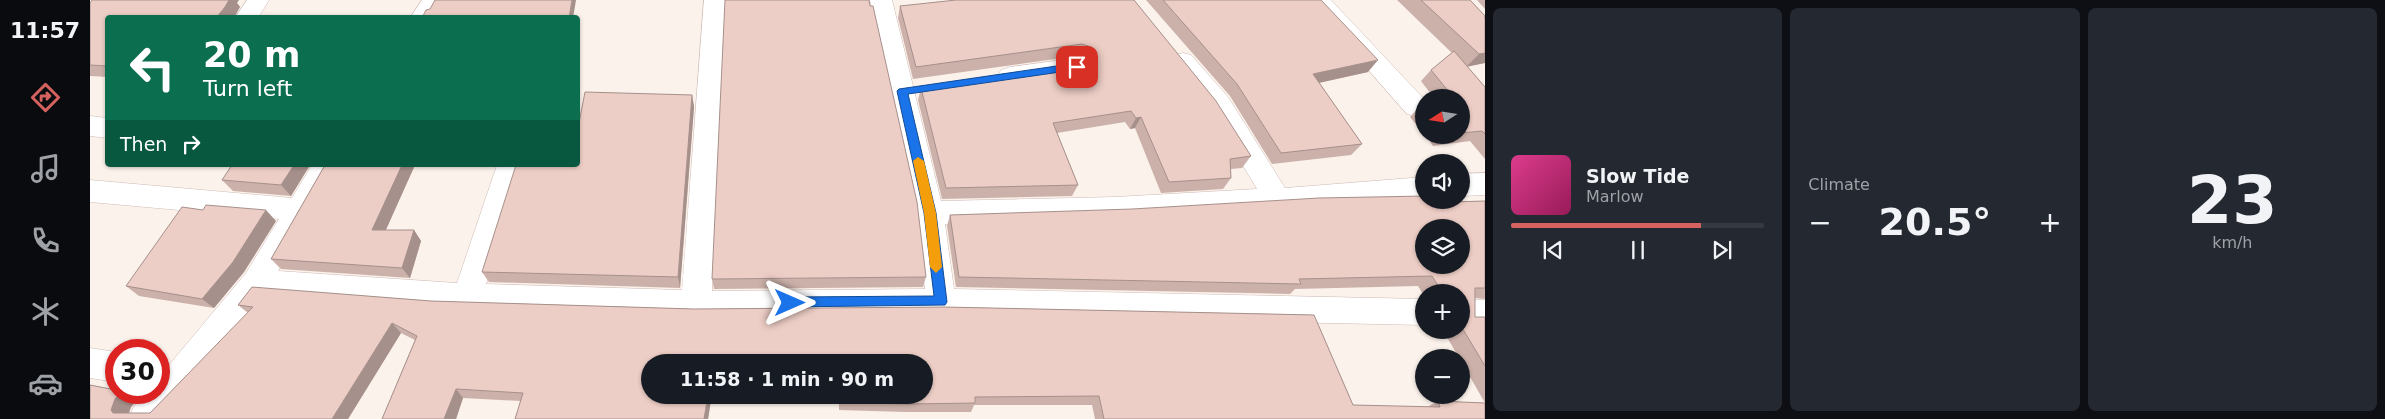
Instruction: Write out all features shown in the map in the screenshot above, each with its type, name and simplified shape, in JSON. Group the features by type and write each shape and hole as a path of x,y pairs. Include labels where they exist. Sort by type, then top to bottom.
{"street":[{"path":"248,15 258,0"},
{"path":"423,15 433,0"},
{"path":"696,304 715,0"},
{"path":"1318,0 1415,106"},
{"path":"889,6 912,90 930,213 940,302"},
{"path":"1170,44 1219,104 1278,200"},
{"path":"990,79 1077,67"},
{"path":"90,126 105,128"},
{"path":"170,373 256,282 325,167"},
{"path":"467,297 509,167"},
{"path":"1470,185 1485,184"},
{"path":"930,213 1068,212 1278,200 1415,189"},
{"path":"90,191 300,210"},
{"path":"256,282 467,297 696,304 940,302 1415,312"},
{"path":"1470,312 1485,313"},
{"path":"90,363 105,365"},
{"path":"145,419 153,404"}],"building":[{"path":"92,0 229,0 218,15 105,15 105,66 90,65 90,3"},
{"path":"435,0 572,0 570,15 424,15 426,10 430,9"},
{"path":"725,0 869,0 870,6 873,6 917,202 926,277 712,279"},
{"path":"956,0 1134,0 1216,101 1251,156 1230,159 1231,178 1169,182 1141,117 1136,118 1131,111 1053,123 1078,185 946,188 921,88 1082,66 1092,62 1096,54 1091,47 1082,44 916,67 900,6"},
{"path":"1163,0 1321,0 1378,60 1313,74 1362,144 1281,153 1237,84"},
{"path":"1421,0 1470,0 1485,16 1485,53 1479,54"},
{"path":"1454,51 1485,87 1485,134 1482,131 1470,132 1470,89 1447,89 1431,70"},
{"path":"585,92 692,95 678,277 482,272 515,167 580,167 580,118"},
{"path":"231,167 293,167 281,185 222,180"},
{"path":"324,167 401,167 372,230 414,230 402,268 271,259"},
{"path":"1415,196 1415,209 1470,209 1470,201 1485,201 1485,288 1475,288 1475,317 1485,317 1485,366 1469,339 1470,284 1437,284 1432,276 1299,279 1301,284 959,277 950,215 1132,209 1319,198"},
{"path":"206,205 266,210 233,262 202,299 126,286 182,207 203,210"},
{"path":"252,287 431,301 694,309 944,307 1314,315 1353,405 1440,407 1439,404 1485,403 1485,419 1104,419 1099,396 975,397 975,403 933,404 933,354 641,354 641,404 706,404 704,419 515,419 523,393 456,389 444,419 382,419 417,336 392,323 332,419 90,419 90,385 105,388 105,404 113,404 111,410 113,413 150,413 159,404 170,404 170,392 253,307 238,305"}],"slow traffic":[{"path":"918,161 930,213 936,267"}],"route":[{"path":"790,303 940,302 930,213 902,91 1077,67"}]}
